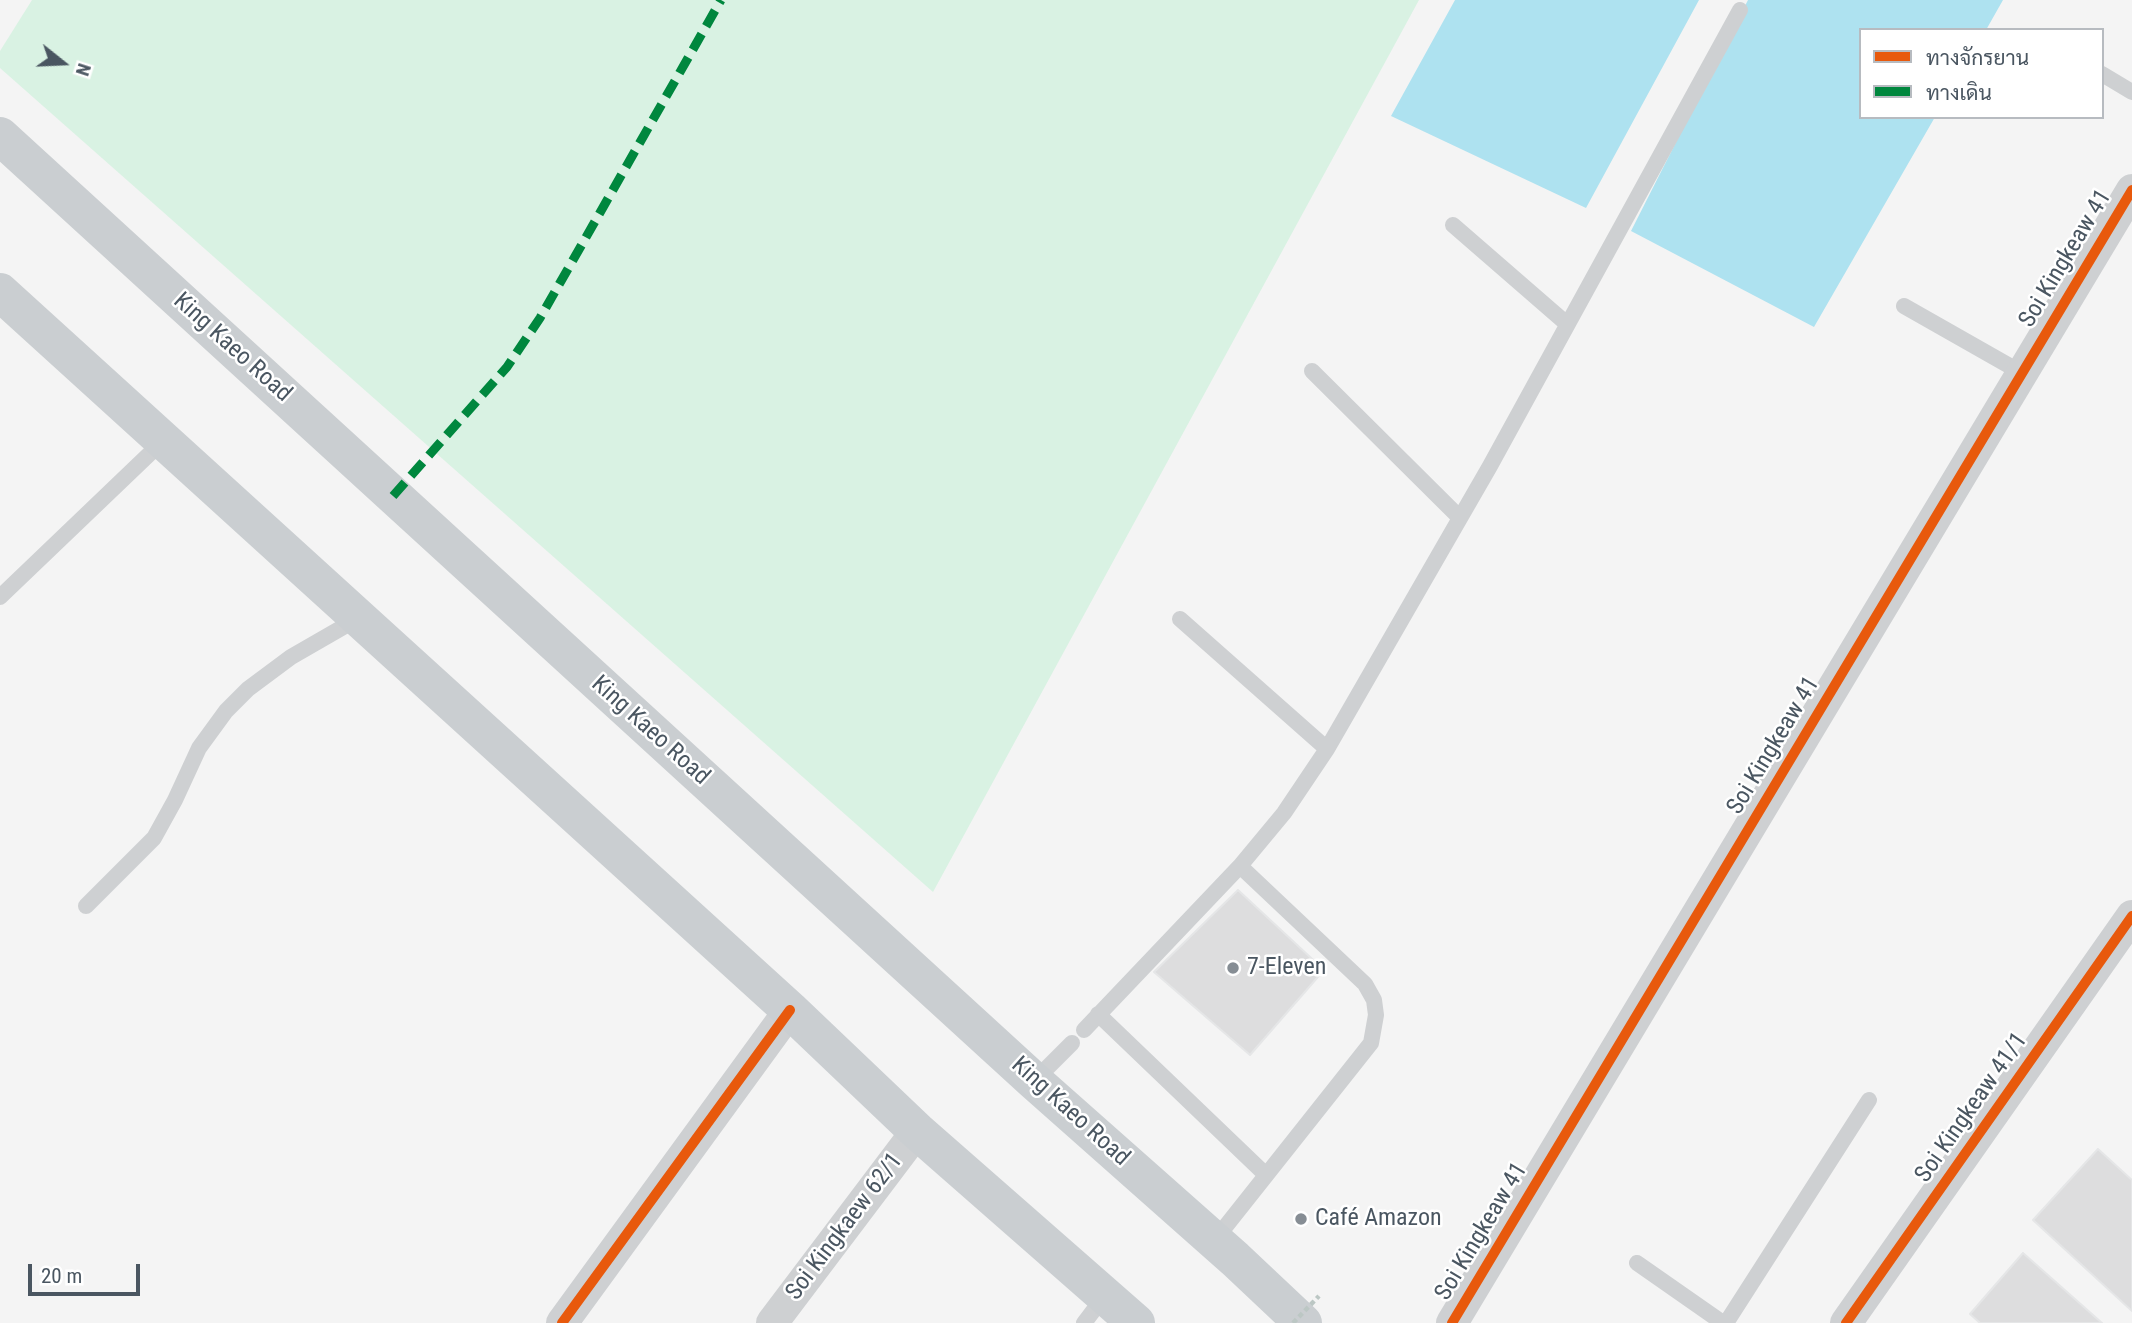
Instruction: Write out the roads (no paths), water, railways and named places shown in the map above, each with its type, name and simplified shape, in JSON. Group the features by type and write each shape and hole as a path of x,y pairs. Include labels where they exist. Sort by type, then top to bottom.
{"main road":[{"name":"King Kaeo Road","path":"0,136 1034,1081 1214,1241 1311,1310"},
{"path":"0,292 790,1010 917,1131 1095,1309 1136,1323"}],"street":[{"name":"Soi Kingkeaw 41","path":"1452,1323 2132,190"},
{"name":"Soi Kingkeaw 41/1","path":"1846,1323 2132,916"},
{"path":"562,1323 790,1010"},
{"name":"Soi Kingkaew 62/1","path":"772,1323 917,1131"}],"lane":[{"path":"1084,1030 1240,866 1284,813 1327,749 1460,518 1740,10"},
{"path":"2104,75 2132,93"},
{"path":"1453,225 1567,324"},
{"path":"1904,306 2022,373"},
{"path":"1312,372 1460,518"},
{"path":"0,597 164,440"},
{"path":"86,906 154,838 199,748 226,711 248,689 291,657 359,618"},
{"path":"1180,619 1327,749"},
{"path":"1214,1241 1371,1043 1377,1016 1374,1000 1364,984 1240,866"},
{"path":"1098,1014 1266,1175"},
{"path":"1034,1081 1072,1044"},
{"path":"1637,1263 1724,1323 1869,1100"}],"water":[{"path":"1455,0 1699,0 1586,208 1391,116"},
{"path":"1748,0 2003,0 1987,28 1859,28 1859,119 1934,119 1814,327 1631,231"}],"place":[{"name":"7-Eleven","path":"1233,968"},
{"name":"Café Amazon","path":"1301,1219"}]}
